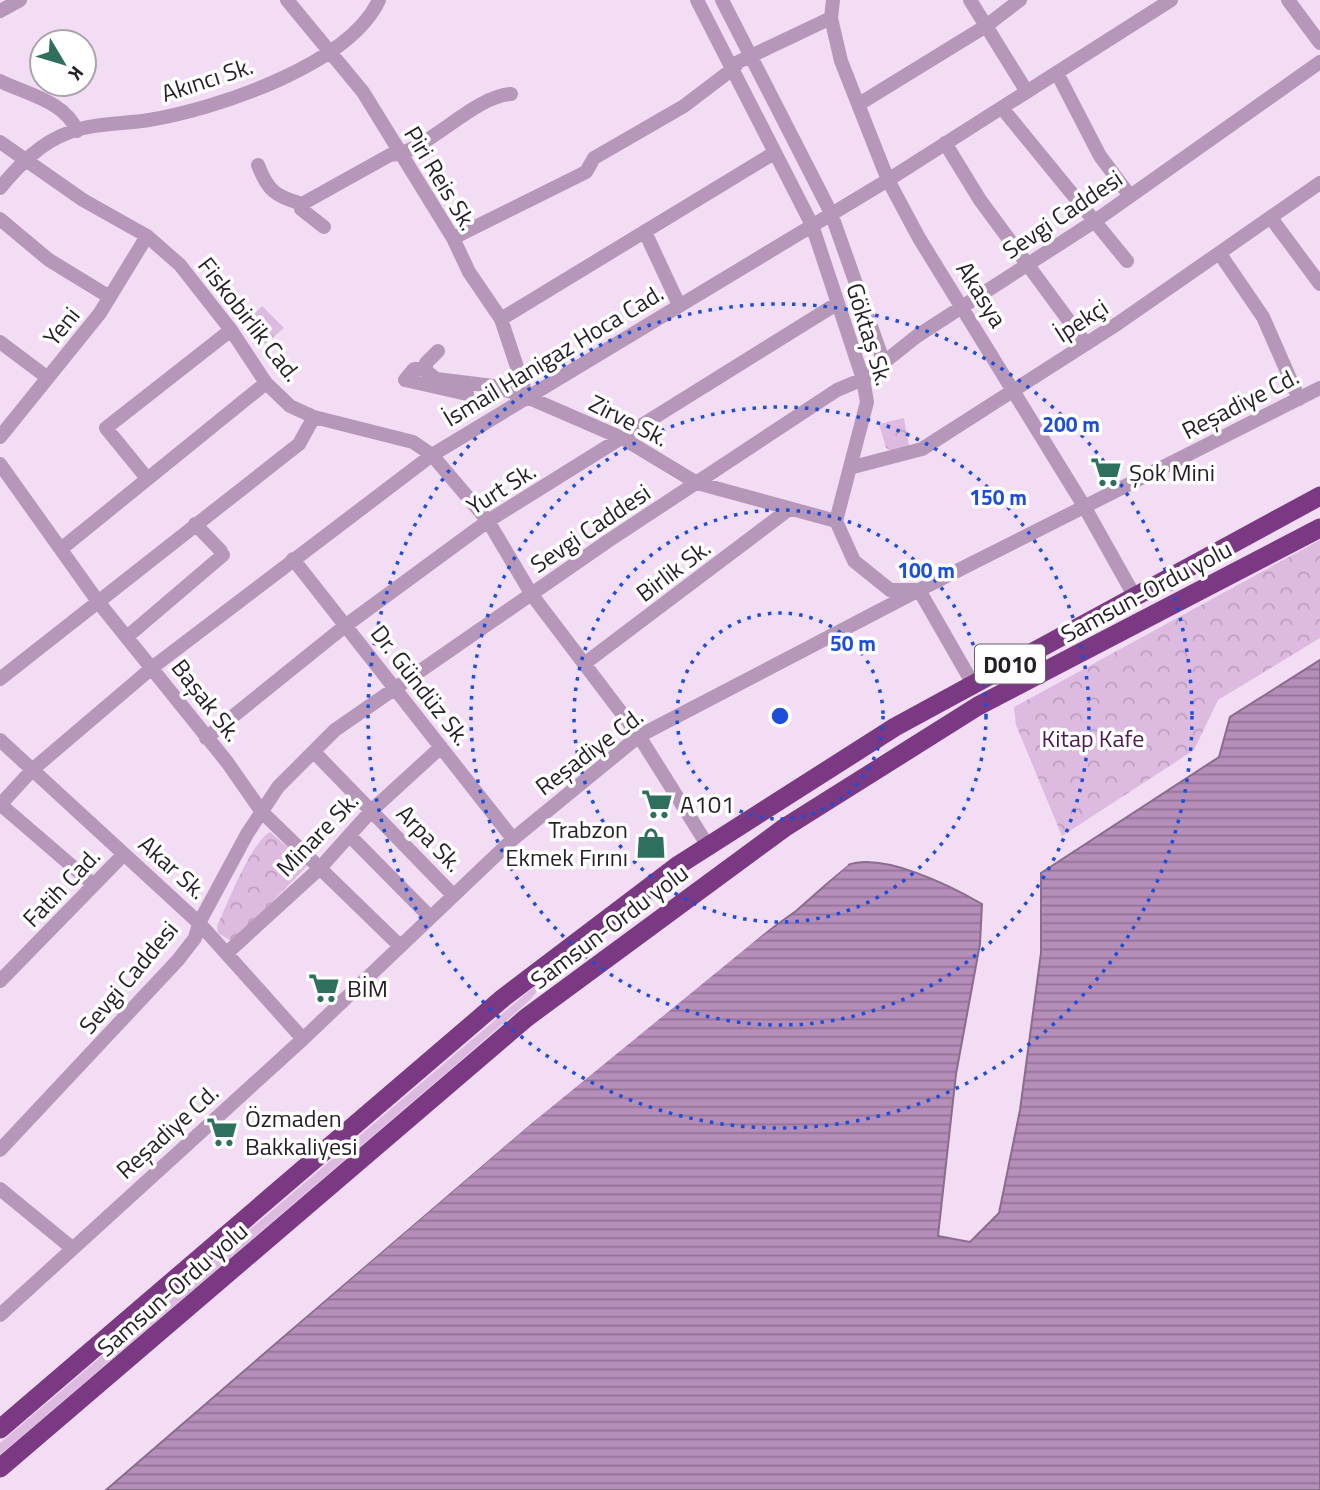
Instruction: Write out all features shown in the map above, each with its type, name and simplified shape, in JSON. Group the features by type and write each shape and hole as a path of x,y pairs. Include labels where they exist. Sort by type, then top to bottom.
{"highway":[{"name":"Samsun-Ordu yolu","path":"0,1429 503,998 708,846 895,727 1320,496"},
{"name":"Samsun-Ordu yolu","path":"0,1468 526,1018 784,828 978,706 1320,528"},
{"path":"685,899 719,867 708,846"}],"street":[{"path":"0,10 20,0"},
{"name":"Piri Reis Sk.","path":"287,0 363,92 453,238 469,272 501,319 527,397"},
{"name":"Akıncı Sk.","path":"25,157 77,131 152,120 241,96 333,53 372,15 379,0"},
{"name":"Göktaş Sk.","path":"697,0 812,225 863,380 867,402 853,467 836,521"},
{"name":"Göktaş Sk.","path":"722,0 831,213 884,363"},
{"name":"Akasya","path":"833,0 831,18 841,61 888,180 919,238 964,306 1084,506 1135,597"},
{"path":"970,0 1027,92"},
{"path":"859,104 986,26 1020,0"},
{"name":"İsmail Hanigaz Hoca Cad.","path":"0,805 32,770 153,667 432,455 888,180 1057,73 1153,5 1171,0"},
{"path":"1288,0 1320,43"},
{"path":"453,238 586,172 594,158 684,106 734,68 738,62 831,18"},
{"name":"Sevgi Caddesi","path":"0,1150 195,938 200,923 261,812 278,787 335,730 837,390 863,380 964,306 1095,221 1320,62"},
{"path":"1057,73 1100,156 1130,196"},
{"path":"0,81 49,103 72,118 77,131"},
{"path":"324,227 301,209 303,204 390,155 400,155 451,123 511,94"},
{"path":"1002,108 1127,261"},
{"name":"Fiskobirlik Cad.","path":"0,142 25,157 73,194 147,236 180,265 231,330 266,383 290,406 314,417 413,442 432,455 488,521 532,595 639,736 708,846"},
{"path":"945,143 980,200 1086,344"},
{"path":"501,319 774,153"},
{"path":"0,188 25,157"},
{"path":"258,165 266,187 286,199 303,204"},
{"name":"İpekçi","path":"853,467 922,449 1086,344 1320,183"},
{"path":"1271,218 1320,284"},
{"path":"0,219 49,260 108,296"},
{"path":"645,232 679,305"},
{"name":"Yeni","path":"0,437 100,313 147,236"},
{"path":"1220,254 1263,317 1299,399"},
{"name":"Yurt Sk.","path":"206,738 345,626 488,521 624,439 838,303"},
{"path":"146,477 106,429 231,330"},
{"path":"0,342 48,378"},
{"path":"438,351 426,363 426,369 414,369 405,380 467,394"},
{"name":"Zirve Sk.","path":"426,369 436,379 493,386 527,397 624,439 697,483 713,485 788,510 836,521"},
{"path":"61,550 146,477 266,383"},
{"name":"Reşadiye Cd.","path":"4,1305 72,1248 303,1039 513,839 639,736 919,590 1320,388"},
{"path":"0,679 299,444 314,417"},
{"name":"Başak Sk.","path":"0,464 99,603 153,667 261,812 400,946"},
{"name":"Birlik Sk.","path":"584,664 788,510"},
{"path":"836,521 854,561 890,590 919,590 973,684"},
{"path":"128,636 222,553 195,524"},
{"name":"Dr. Gündüz Sk.","path":"293,559 513,839"},
{"name":"Akar Sk.","path":"0,740 200,923 303,1039"},
{"name":"Minare Sk.","path":"227,953 320,868 372,810 441,747"},
{"name":"Arpa Sk.","path":"314,752 453,895"},
{"path":"0,805 94,885"},
{"path":"351,836 430,917"},
{"name":"Fatih Cad.","path":"0,981 124,854"},
{"path":"0,1189 72,1248"}],"green space":[{"path":"262,306 284,328 265,344 246,322"},
{"path":"904,418 909,446 893,451 886,448 879,424"},
{"name":"Kitap Kafe","path":"1320,540 1320,638 1218,700 1194,750 1062,836 1016,725 1014,707"},
{"path":"270,832 308,865 233,942 218,933 217,926 247,861"},
{"path":"679,876 680,879 548,979 529,1001 452,1068 0,1455 0,1443 536,985"}],"shaded area":[{"path":"1320,660 1320,1490 106,1490 685,990 796,911 848,865 863,862 898,867 935,880 982,904 980,944 956,1074 938,1236 970,1242 999,1213 1020,1110 1041,953 1041,873 1219,757 1230,717"}],"pier":[{"path":"847,862 848,865 532,1123 103,1490 683,988 794,909"}],"place":[{"name":"Şok Mini","path":"1106,472"},
{"name":"A101","path":"657,804"},
{"name":"Trabzon Ekmek Fırını","path":"651,843"},
{"name":"BİM","path":"324,988"},
{"name":"Özmaden Bakkaliyesi","path":"222,1132"}]}
